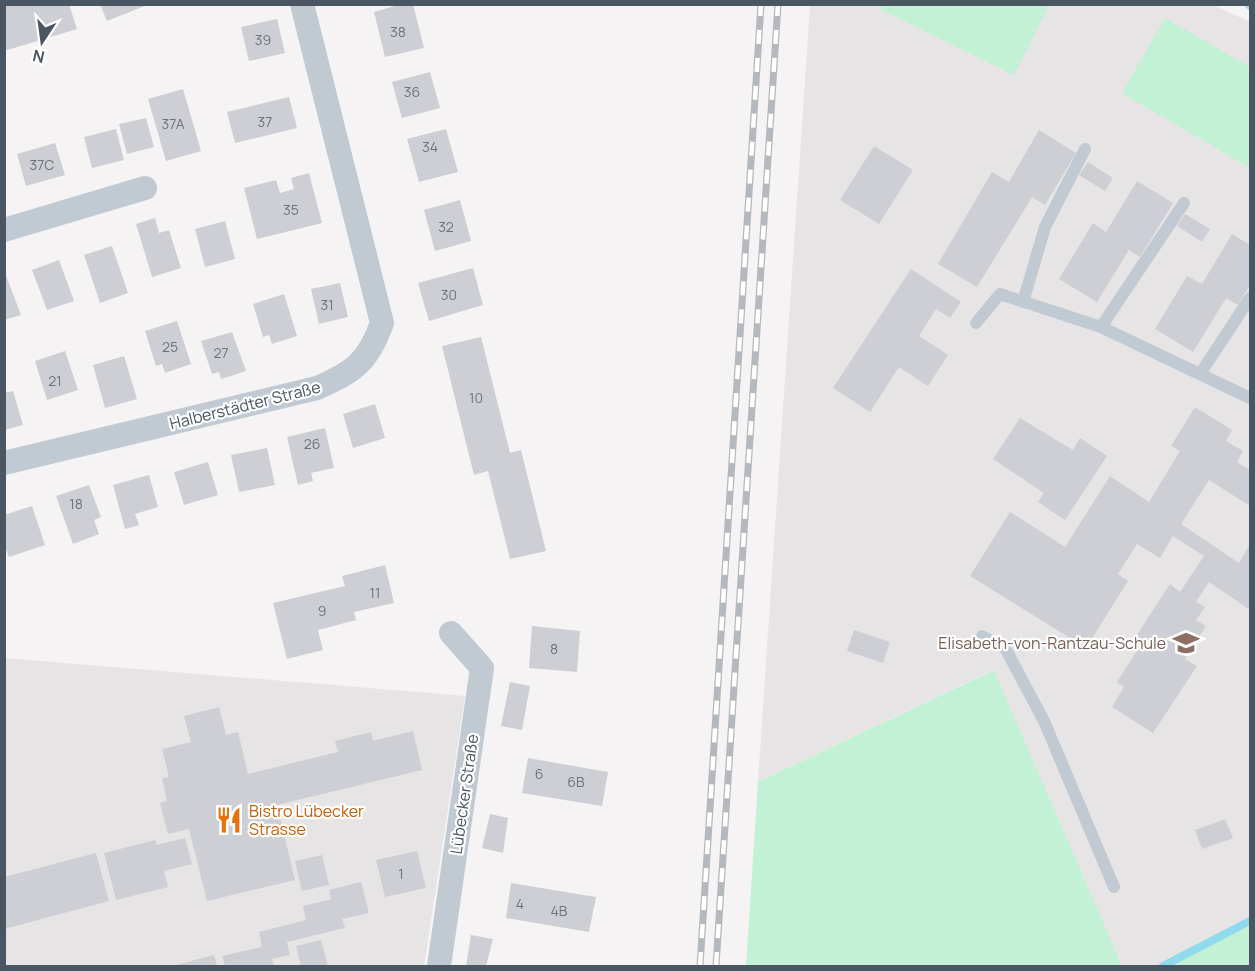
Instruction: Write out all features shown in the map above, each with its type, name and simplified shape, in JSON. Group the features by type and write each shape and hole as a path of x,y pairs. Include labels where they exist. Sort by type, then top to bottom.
{"street":[{"name":"Halberstädter Straße","path":"4,463 317,388 350,374 374,345 382,323 302,4"},
{"path":"4,230 145,188"},
{"name":"Lübecker Straße","path":"439,966 482,669 451,633"}],"lane":[{"path":"1023,302 1045,227 1085,149"},
{"path":"1101,327 1184,203"},
{"path":"976,322 1000,294 1101,327 1251,398"},
{"path":"1200,374 1251,298"},
{"path":"982,636 1005,648 1044,721 1114,887"}],"shaded area":[{"path":"1211,4 1250,22 1250,926 1168,966 1122,966 993,670 758,782 810,5"},
{"path":"4,658 465,696 424,966 5,966"}],"green space":[{"path":"883,4 1049,5 1014,75 880,9"},
{"path":"1165,18 1250,67 1250,168 1122,93"},
{"path":"994,670 1122,966 746,966 758,782"},
{"path":"1250,926 1250,966 1168,966"}],"building":[{"path":"11,4 69,4 77,29 4,51 4,7"},
{"path":"100,4 147,4 147,5 107,21"},
{"path":"402,4 413,4 424,48 385,57 374,12"},
{"path":"277,19 285,53 249,61 241,27"},
{"path":"430,72 440,108 402,118 392,82"},
{"path":"183,89 201,151 166,161 148,99"},
{"path":"289,97 297,128 235,143 227,112"},
{"path":"146,118 154,147 127,154 119,124"},
{"path":"116,129 124,160 92,168 84,137"},
{"path":"446,129 458,172 419,182 407,139"},
{"path":"1039,130 1076,153 1045,205 1032,197 977,287 938,264 992,172 1009,182"},
{"path":"55,143 65,175 26,186 17,154"},
{"path":"874,146 913,170 879,224 840,200"},
{"path":"1088,162 1113,178 1105,191 1079,175"},
{"path":"309,173 322,223 257,239 244,188 276,180 280,193 294,189 291,178"},
{"path":"1137,181 1173,203 1140,257 1129,250 1097,302 1059,279 1093,223 1106,232"},
{"path":"460,200 471,241 435,251 424,210"},
{"path":"1185,214 1210,229 1202,242 1177,226"},
{"path":"155,218 159,233 169,230 181,268 152,277 136,224"},
{"path":"225,221 235,259 205,267 195,229"},
{"path":"1232,234 1250,245 1250,285 1238,305 1226,298 1193,352 1155,329 1187,276 1202,284"},
{"path":"112,246 128,293 100,303 84,255"},
{"path":"59,260 74,301 47,310 32,270"},
{"path":"473,268 483,305 429,321 418,283"},
{"path":"911,269 961,302 950,318 936,309 919,336 948,355 928,386 899,367 870,412 833,388"},
{"path":"4,270 21,315 4,320"},
{"path":"340,283 348,317 319,324 311,289"},
{"path":"284,294 297,336 272,344 269,335 263,337 253,304"},
{"path":"177,321 191,364 165,373 162,364 156,366 145,331"},
{"path":"232,332 246,371 221,379 219,372 212,374 201,341"},
{"path":"481,337 510,453 521,450 546,551 510,559 488,471 474,475 442,346"},
{"path":"65,351 78,390 47,400 35,361"},
{"path":"124,356 137,399 105,408 93,365"},
{"path":"13,391 23,425 4,430 4,393"},
{"path":"375,404 385,438 353,448 343,414"},
{"path":"1195,407 1232,430 1226,441 1243,451 1237,462 1250,470 1250,506 1209,480 1181,524 1239,563 1250,544 1250,610 1209,582 1196,602 1205,607 1196,620 1206,626 1185,659 1197,666 1153,733 1112,707 1124,687 1117,682 1138,649 1131,644 1170,584 1180,592 1204,556 1173,536 1160,558 1137,544 1118,574 1128,581 1086,648 970,576 1010,512 1065,547 1110,476 1149,502 1180,451 1171,446"},
{"path":"1020,418 1073,450 1080,438 1107,456 1065,520 1038,502 1044,493 993,459"},
{"path":"325,428 334,468 311,473 313,481 298,485 287,437"},
{"path":"267,448 275,485 239,492 231,455"},
{"path":"208,462 218,495 184,505 174,472"},
{"path":"149,475 158,507 135,514 139,525 125,529 113,485"},
{"path":"89,485 101,517 94,520 99,534 73,544 56,496"},
{"path":"32,506 45,545 9,557 4,544 4,515"},
{"path":"385,565 394,603 354,612 356,620 318,630 323,650 287,659 273,603 345,586 342,576"},
{"path":"532,626 580,631 577,672 529,668"},
{"path":"854,630 890,642 883,663 847,651"},
{"path":"510,682 530,686 522,730 501,726"},
{"path":"219,707 226,735 238,732 248,774 338,752 335,741 371,732 373,741 413,731 422,770 277,805 295,880 207,901 189,829 168,834 160,803 167,801 162,778 169,777 162,749 191,742 184,716"},
{"path":"528,758 608,772 602,806 522,793"},
{"path":"490,814 508,818 503,853 482,848"},
{"path":"1225,819 1233,838 1202,849 1195,830"},
{"path":"185,838 192,864 164,871 168,887 116,900 104,853 155,840 157,845"},
{"path":"417,851 426,888 385,897 376,860"},
{"path":"96,853 109,901 4,929 4,877"},
{"path":"322,855 329,885 302,891 295,861"},
{"path":"361,882 369,913 342,919 345,928 287,942 290,955 272,959 274,966 225,966 222,956 262,947 259,932 306,920 303,906 331,899 329,890"},
{"path":"511,883 596,897 589,932 506,918"},
{"path":"471,935 493,939 486,966 466,966"},
{"path":"321,940 328,966 301,966 296,946"},
{"path":"214,955 217,966 172,966"}],"waterway":[{"path":"1163,966 1250,921"}],"railway":[{"path":"700,966 761,4"},
{"path":"716,966 778,4"}],"place":[{"name":"Elisabeth-von-Rantzau-Schule","path":"1186,643"},
{"name":"Bistro Lübecker Strasse","path":"229,820"}]}
